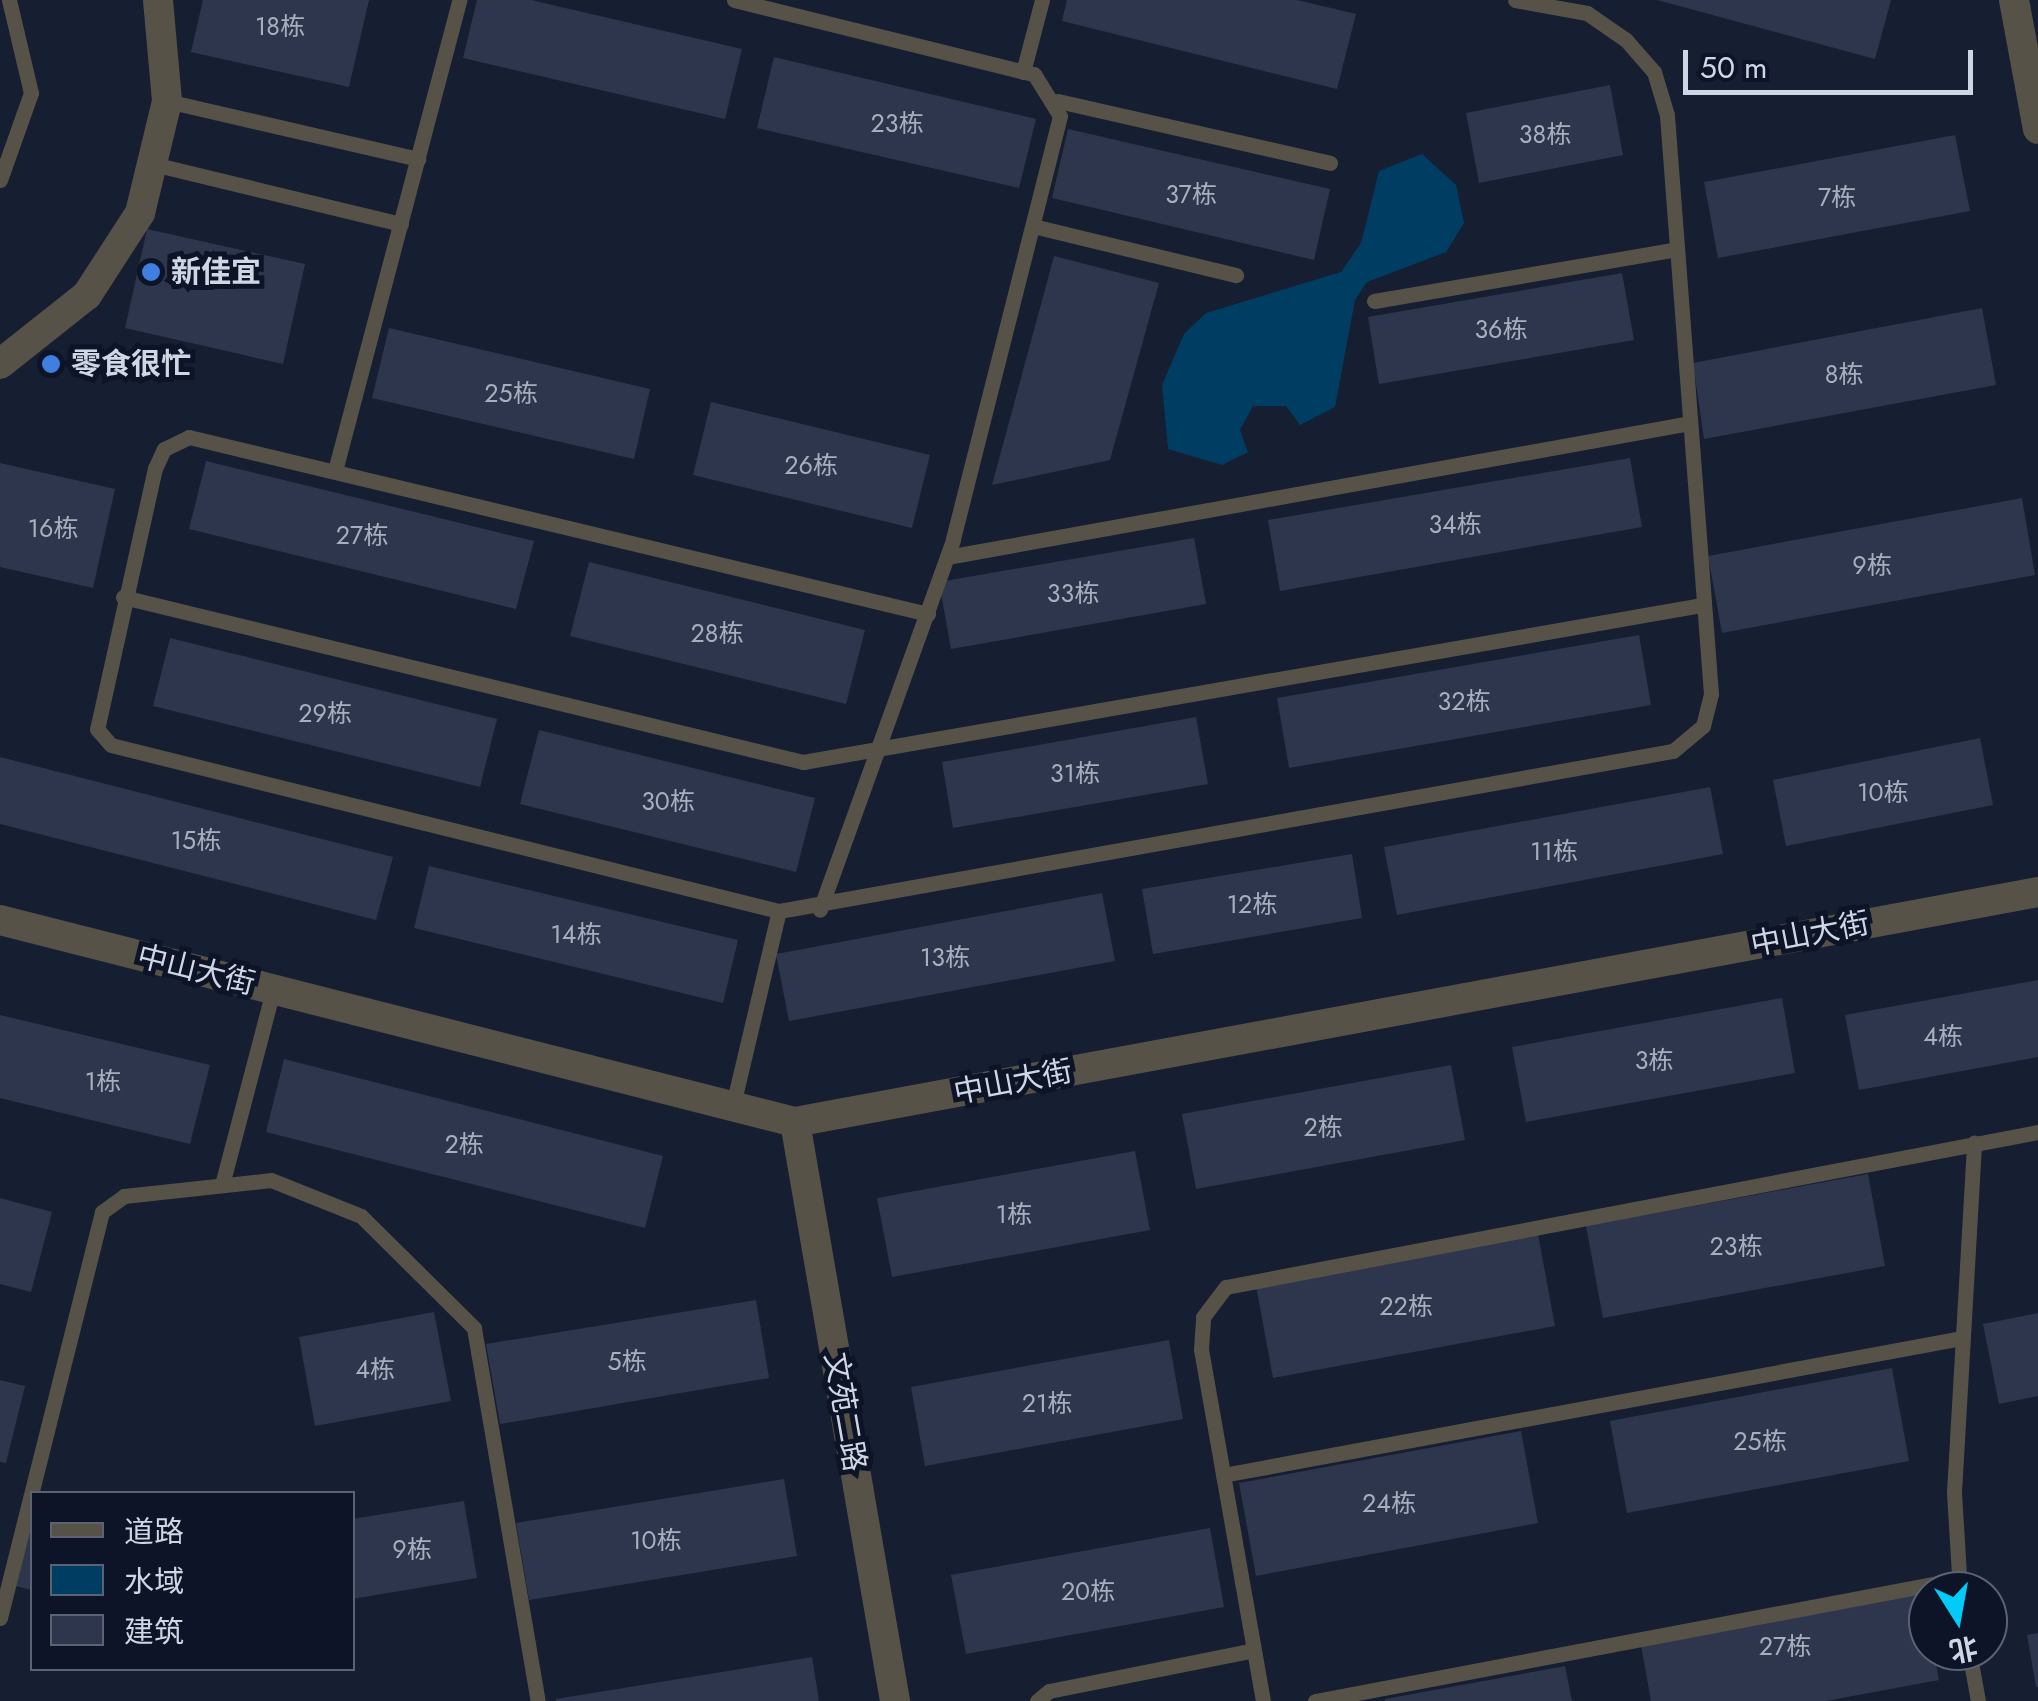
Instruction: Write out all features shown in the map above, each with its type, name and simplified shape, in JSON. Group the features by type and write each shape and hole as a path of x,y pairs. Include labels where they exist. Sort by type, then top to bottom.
{"street":[{"path":"0,364 64,318 108,270 157,165 168,101 158,0"},
{"path":"2014,0 2038,129"},
{"name":"中山大街","path":"0,920 795,1122 2038,892"},
{"name":"文苑二路","path":"795,1122 895,1701"}],"lane":[{"path":"0,180 31,93 9,0"},
{"path":"336,467 459,0"},
{"path":"734,0 1023,72 1058,101 1330,163"},
{"path":"1023,72 1042,0"},
{"path":"928,614 336,467 205,439 164,450 96,708 110,745 778,911 820,910 1674,751 1703,726 1710,694 1685,424 1667,115 1654,72 1587,13 1525,0"},
{"path":"168,101 418,159"},
{"path":"820,910 947,557 1033,226 1058,101"},
{"path":"157,165 401,224"},
{"path":"1033,226 1236,275"},
{"path":"1374,301 1673,250"},
{"path":"947,557 1685,424"},
{"path":"123,596 753,753 803,762 878,754 1702,605"},
{"path":"733,1106 778,911"},
{"path":"223,1181 273,990"},
{"path":"1263,1701 1201,1349 1203,1317 1226,1287 2038,1132"},
{"path":"1960,1571 1962,1338 1974,1143"},
{"path":"0,1618 90,1236 124,1196 223,1181 271,1180 361,1216 474,1328 538,1701"},
{"path":"1223,1476 1962,1338"},
{"path":"1314,1701 1908,1594"},
{"path":"1037,1701 1049,1691 1254,1650"},
{"path":"1973,1671 1978,1701"}],"water":[{"path":"1422,154 1456,185 1464,223 1446,252 1367,282 1355,300 1335,407 1300,425 1286,406 1253,406 1240,430 1248,452 1222,465 1168,449 1162,385 1184,334 1206,313 1341,272 1361,243 1379,171"}],"building":[{"path":"203,0 369,0 349,87 191,52"},
{"path":"477,0 531,0 742,49 725,119 463,58"},
{"path":"1067,0 1297,0 1356,14 1337,89 1062,21"},
{"path":"1657,0 1891,0 1875,59"},
{"path":"774,57 1036,119 1019,188 757,128"},
{"path":"1610,85 1623,155 1479,183 1466,113"},
{"path":"1068,129 1330,189 1314,260 1052,198"},
{"path":"1955,135 1970,211 1718,258 1704,182"},
{"path":"147,229 305,264 283,364 125,328"},
{"path":"1054,256 1159,283 1110,460 992,485"},
{"path":"1622,273 1634,340 1379,384 1368,317"},
{"path":"1982,308 1996,385 1704,439 1693,363"},
{"path":"389,328 650,389 634,459 372,398"},
{"path":"711,402 930,455 912,528 693,475"},
{"path":"1630,458 1642,527 1280,591 1268,520"},
{"path":"206,461 534,541 516,609 189,529"},
{"path":"0,463 115,489 93,588 0,567"},
{"path":"2022,498 2035,575 1722,633 1708,556"},
{"path":"1194,538 1206,604 951,649 939,582"},
{"path":"589,562 865,630 846,704 570,636"},
{"path":"1639,635 1651,705 1289,768 1277,698"},
{"path":"170,638 497,719 480,787 153,706"},
{"path":"1196,717 1208,784 953,828 942,762"},
{"path":"539,730 815,798 796,872 520,804"},
{"path":"1980,738 1993,805 1786,846 1773,780"},
{"path":"0,757 393,857 376,920 0,824"},
{"path":"1710,787 1723,854 1397,915 1384,847"},
{"path":"1352,854 1362,918 1153,954 1142,889"},
{"path":"429,866 738,940 723,1003 414,928"},
{"path":"1102,893 1115,961 789,1021 776,954"},
{"path":"2038,980 2038,1057 1859,1090 1845,1015"},
{"path":"1782,998 1795,1073 1526,1122 1512,1047"},
{"path":"0,1015 210,1065 190,1144 0,1098"},
{"path":"284,1059 663,1156 645,1228 266,1132"},
{"path":"1451,1065 1465,1140 1196,1189 1182,1114"},
{"path":"1135,1151 1150,1230 892,1277 877,1198"},
{"path":"1868,1174 1885,1266 1603,1318 1586,1226"},
{"path":"0,1198 52,1212 31,1292 0,1284"},
{"path":"1538,1234 1555,1326 1273,1378 1256,1286"},
{"path":"756,1300 769,1378 500,1424 486,1344"},
{"path":"434,1312 451,1401 315,1426 299,1337"},
{"path":"2038,1313 2038,1396 1999,1404 1983,1324"},
{"path":"1169,1340 1183,1419 925,1466 911,1387"},
{"path":"1892,1368 1909,1461 1627,1513 1610,1421"},
{"path":"0,1380 25,1386 6,1463 0,1462"},
{"path":"1521,1431 1538,1523 1256,1576 1239,1483"},
{"path":"784,1479 797,1556 529,1600 516,1523"},
{"path":"464,1501 477,1578 355,1598 355,1519"},
{"path":"30,1520 30,1590 15,1586"},
{"path":"1210,1528 1224,1607 966,1654 951,1575"},
{"path":"1908,1590 1908,1671 1937,1671 1939,1680 1826,1701 1651,1701 1640,1640"},
{"path":"2038,1633 2038,1687 2036,1687 2027,1635"},
{"path":"812,1657 819,1701 556,1701 556,1699"},
{"path":"1565,1666 1572,1701 1385,1701 1385,1699"}],"place":[{"name":"新佳宜","path":"151,272"},
{"name":"零食很忙","path":"51,364"}]}
